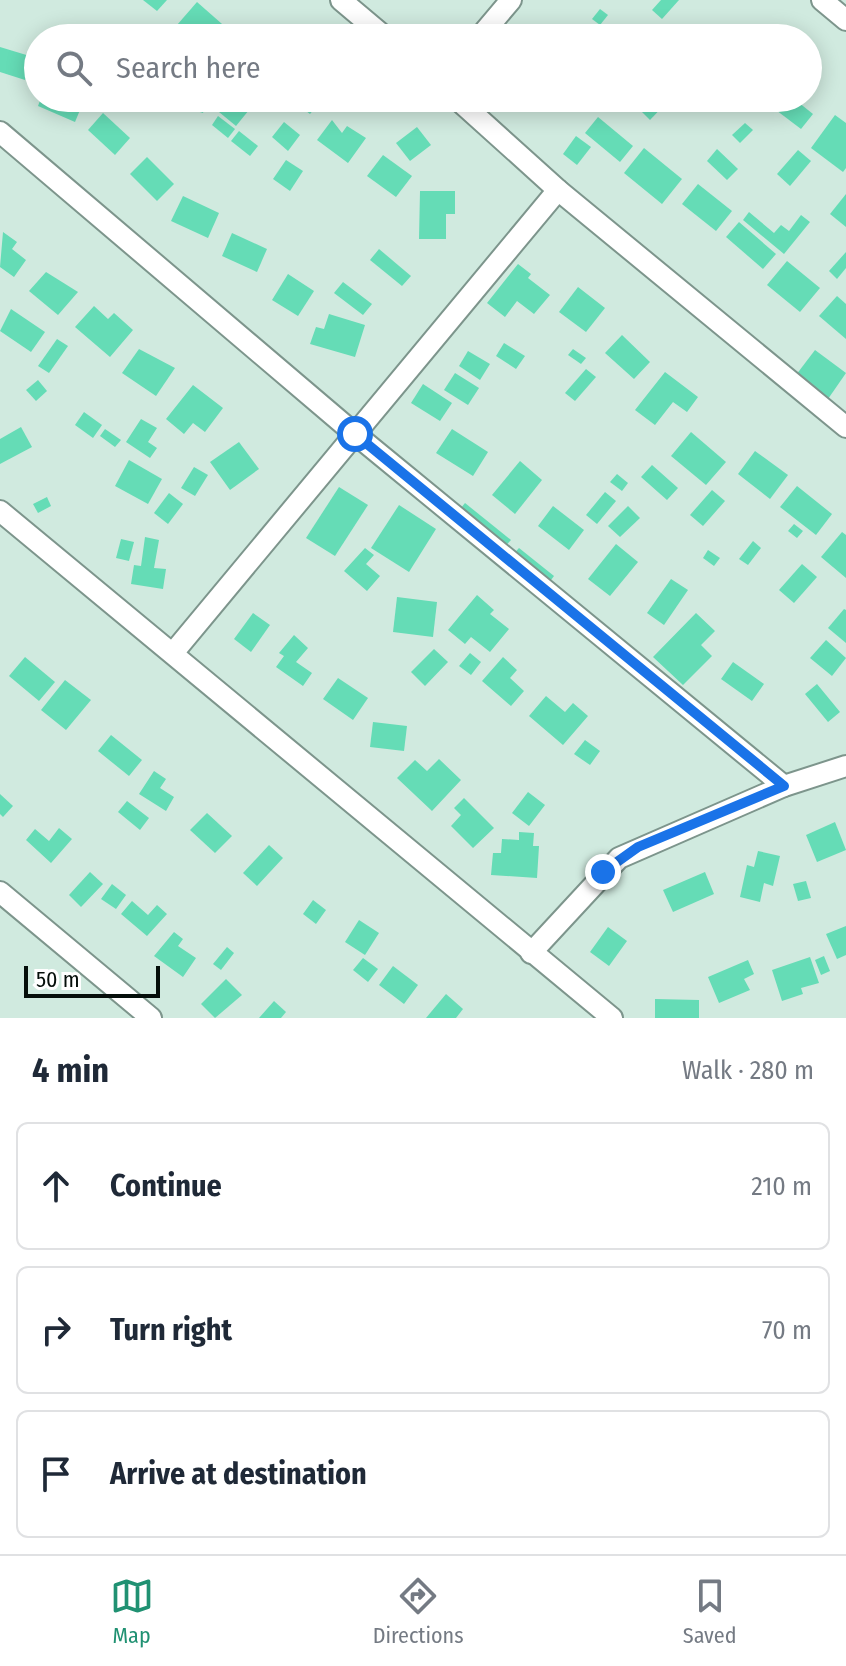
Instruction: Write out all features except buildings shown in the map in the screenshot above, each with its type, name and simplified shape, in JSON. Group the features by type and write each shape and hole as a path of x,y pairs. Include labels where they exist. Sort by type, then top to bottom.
{"street":[{"path":"341,0 369,24"},
{"path":"491,24 511,0"},
{"path":"822,0 846,20"},
{"path":"472,112 558,190 846,427"},
{"path":"0,132 355,434 784,786"},
{"path":"173,653 558,190"},
{"path":"0,511 612,1018"},
{"path":"531,953 619,858 784,786 846,766"},
{"path":"0,892 151,1018"}],"route":[{"path":"355,434 784,786 638,847 603,872"}]}
